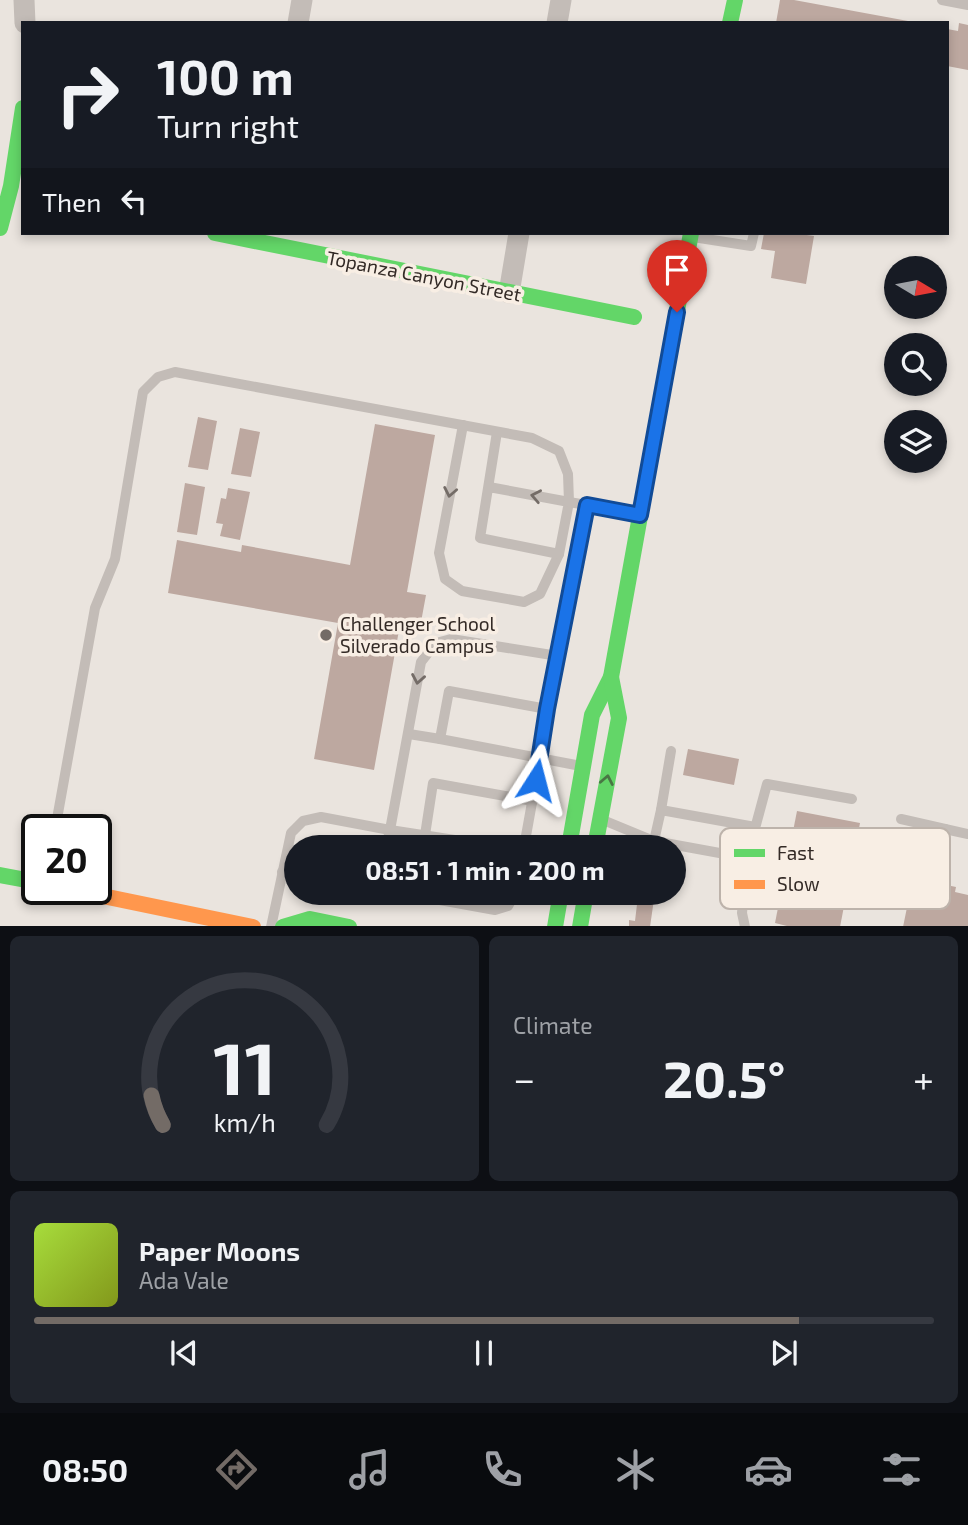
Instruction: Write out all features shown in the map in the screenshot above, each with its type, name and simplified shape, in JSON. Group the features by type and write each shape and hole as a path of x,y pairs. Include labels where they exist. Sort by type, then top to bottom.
{"main road":[{"path":"730,21 734,0"},
{"path":"0,228 17,187 21,134"},
{"name":"Topanza Canyon Street","path":"233,235 260,238 509,293 634,317"},
{"path":"571,835 592,716 611,677 691,235"},
{"path":"597,835 619,718 611,677"},
{"path":"0,875 21,879"},
{"path":"112,898 253,926"},
{"path":"555,926 559,905"},
{"path":"580,926 584,905"},
{"path":"283,926 310,919 349,926"}],"street":[{"path":"24,0 24,21"},
{"path":"298,21 302,0"},
{"path":"556,21 561,0"},
{"path":"509,293 519,235"}],"lane":[{"path":"942,0 968,5"},
{"path":"696,235 751,246 754,235"},
{"path":"58,814 95,608 115,559 143,392 158,377 175,372 463,425 532,438 559,451 568,474 569,502 559,554 540,594 524,602 462,591 445,579 439,553 463,425"},
{"path":"498,432 480,538 559,554"},
{"path":"489,487 640,515"},
{"path":"526,835 547,709 587,505"},
{"path":"389,835 421,662 436,643 451,639 558,656"},
{"path":"440,739 449,691 547,709"},
{"path":"409,734 584,766"},
{"path":"655,835 671,751"},
{"path":"271,926 291,833 303,821 321,817 425,835 433,783 533,801"},
{"path":"661,810 755,827 767,784 852,799"},
{"path":"600,818 640,835"},
{"path":"901,819 941,828"},
{"path":"950,830 968,834"},
{"path":"686,847 720,853"},
{"path":"468,905 495,910 509,905"}],"building":[{"path":"780,0 794,0 908,21 776,21"},
{"path":"959,23 968,25 968,70 949,66 949,29 958,31"},
{"path":"764,235 814,236 806,284 771,278 775,251 761,249"},
{"path":"198,417 217,421 208,470 188,467"},
{"path":"375,424 435,435 407,592 426,595 421,622 401,619 374,770 314,759 338,623 168,593 177,540 241,552 242,545 350,565"},
{"path":"240,428 260,432 251,477 231,474"},
{"path":"185,483 205,487 197,535 177,532"},
{"path":"228,488 250,492 240,540 220,536 223,524 216,523 221,498 226,499"},
{"path":"688,749 739,759 734,785 683,775"},
{"path":"797,811 860,823 859,828 794,828"},
{"path":"950,886 956,887 955,892 968,895 968,926 903,926 907,909 950,909"},
{"path":"637,905 653,905 650,926 629,926 629,920 635,921"},
{"path":"778,909 843,909 840,926 787,926 775,923"}],"traffic: fast":[{"path":"730,21 735,0"},
{"path":"0,228 11,186 21,121"},
{"path":"225,235 634,317"},
{"path":"571,835 592,715 611,677 691,235"},
{"path":"597,835 619,718 611,677"},
{"path":"0,875 21,879"},
{"path":"555,926 559,905"},
{"path":"580,926 584,905"},
{"path":"286,926 310,919 344,926"}],"traffic: slow":[{"path":"112,898 248,926"}],"place":[{"name":"Challenger School Silverado Campus","path":"326,635"}],"route":[{"path":"536,780 547,709 587,505 640,515 677,312"}]}
